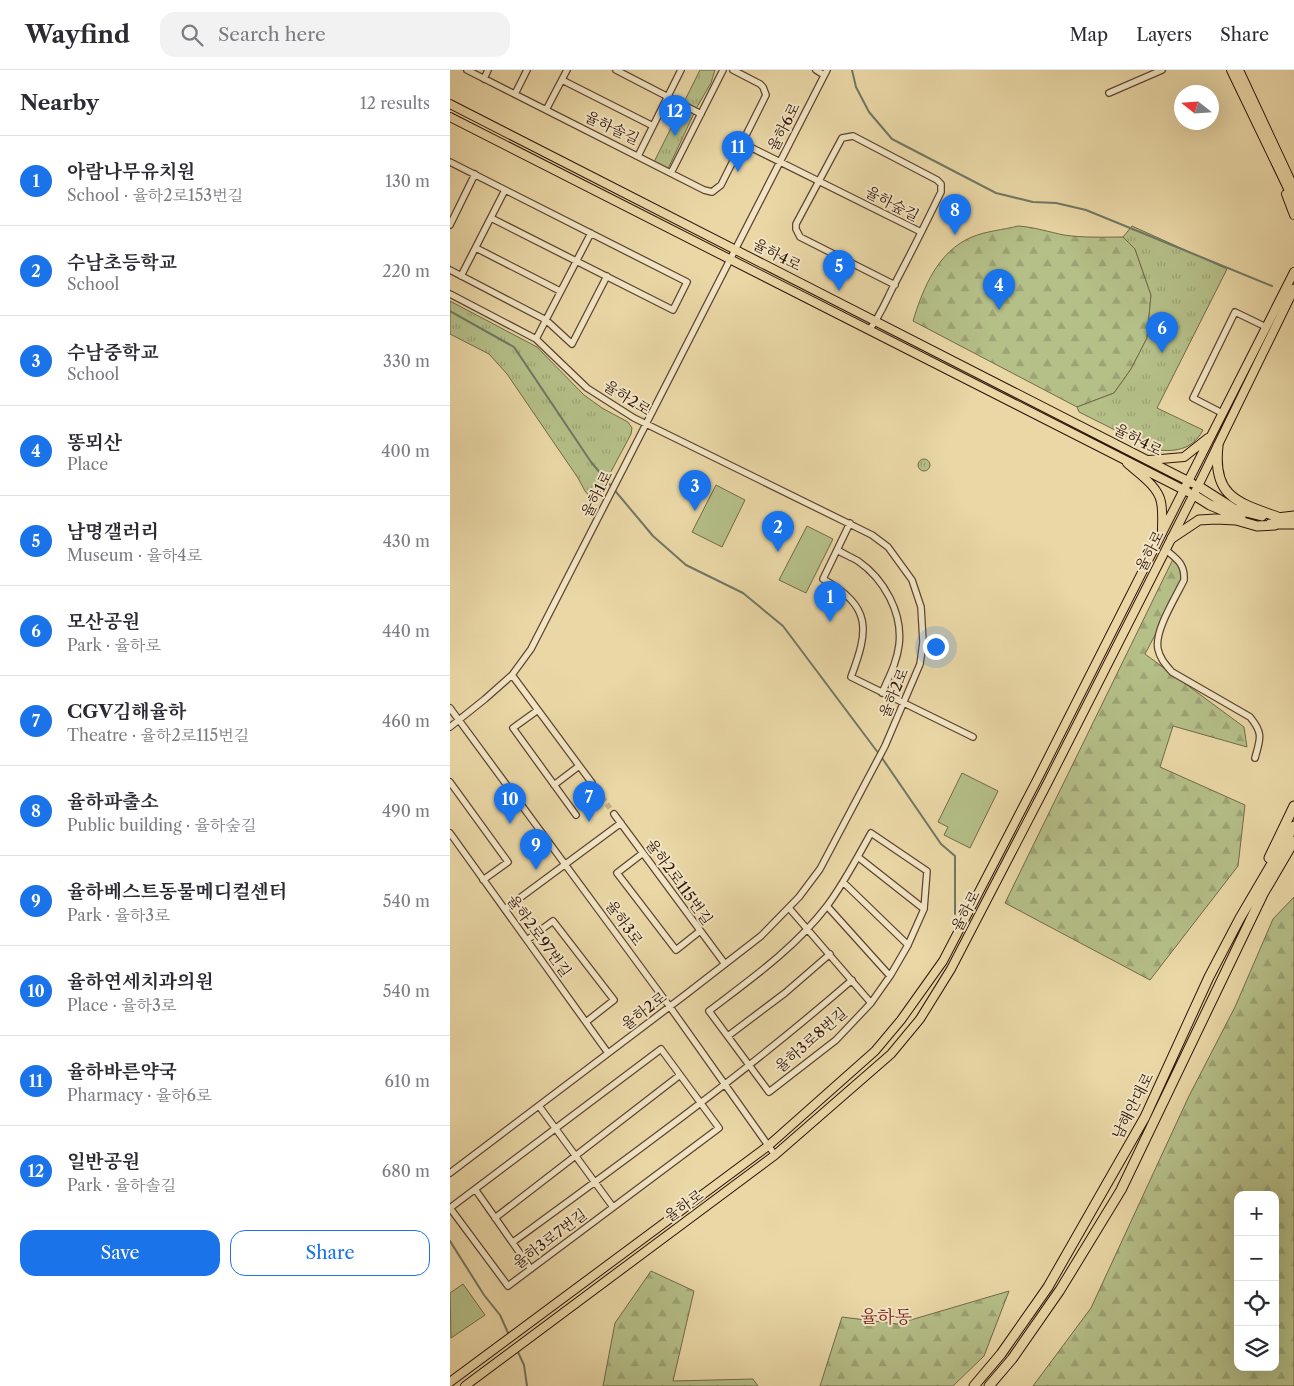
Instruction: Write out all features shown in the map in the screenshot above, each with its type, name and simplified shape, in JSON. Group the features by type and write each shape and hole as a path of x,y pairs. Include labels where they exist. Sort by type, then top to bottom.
{"highway":[{"path":"1218,446 1216,464 1223,488 1243,504 1283,519"},
{"path":"1196,490 1234,509 1283,519 1294,516"},
{"path":"1196,490 1210,505 1230,514 1244,519 1276,525"},
{"path":"1172,538 1199,520 1216,518 1236,520 1257,526 1294,524"},
{"path":"1240,918 1294,806"},
{"name":"남해안대로","path":"974,1386 1001,1354 1048,1288 1141,1125 1209,977 1240,918 1294,826"},
{"name":"남해안대로","path":"989,1386 1012,1359 1060,1290 1121,1190 1263,894 1294,841"}],"main road":[{"path":"1231,70 1294,201"},
{"path":"1239,70 1294,188"},
{"name":"율하4로","path":"450,104 1148,460 1188,481 1196,490"},
{"name":"율하4로","path":"450,117 1118,456 1184,489 1196,490"},
{"path":"1278,169 1294,215"},
{"path":"1288,283 1294,265"},
{"path":"1188,481 1294,272"},
{"name":"율하로","path":"465,1386 774,1155 890,1054 923,1014 952,969 1166,550 1294,289"},
{"path":"1286,307 1294,296"},
{"path":"1148,460 1184,457 1212,435"},
{"path":"1118,456 1155,490 1160,500 1162,532"},
{"name":"율하로","path":"450,1382 768,1146 875,1051 901,1020 943,961 1038,780 1188,481"}],"street":[{"name":"율하솔길","path":"467,70 638,156 682,70"},
{"path":"484,79 488,70"},
{"path":"515,94 527,70"},
{"path":"546,110 567,70"},
{"path":"616,70 701,114"},
{"path":"671,173 723,70"},
{"path":"638,156 704,190 715,191 721,186 766,95 765,90 760,84 733,70"},
{"path":"816,70 826,73"},
{"path":"1109,94 1162,70"},
{"name":"율하6로","path":"735,250 826,73"},
{"name":"율하솔길","path":"562,80 653,126"},
{"path":"894,285 800,237 796,229 796,224 842,138 853,136 939,181 941,192 921,232"},
{"name":"율하숲길","path":"742,143 921,232 876,322 869,330"},
{"path":"450,162 687,282 673,310 490,218"},
{"path":"450,225 475,174"},
{"path":"461,276 505,190"},
{"path":"536,340 591,233"},
{"path":"476,248 560,292"},
{"name":"율하1로","path":"450,727 512,675 544,627 735,250"},
{"path":"450,270 546,320 572,344 606,276"},
{"name":"율하2로","path":"450,294 536,340 588,388 646,425 872,535 888,547 912,580 922,620 923,642 920,664 873,770 820,869 789,908 761,936 450,1173"},
{"path":"1222,413 1193,398 1235,312 1266,327"},
{"path":"850,524 822,579 840,589 852,601 862,618 864,629 861,651 851,677 973,737"},
{"path":"837,550 857,560 871,572 885,588 895,608 899,643 895,662 882,693"},
{"path":"1166,550 1181,563 1185,572 1184,580 1161,626 1158,637 1157,649 1162,662 1172,672 1250,718 1256,725 1260,737 1254,758"},
{"path":"512,675 592,784"},
{"name":"율하3로","path":"450,708 670,1007 774,1155"},
{"path":"538,710 513,728 576,815"},
{"path":"554,785 579,766"},
{"path":"450,782 508,862 483,880"},
{"name":"율하2로115번길","path":"614,814 725,964"},
{"path":"505,909 621,823"},
{"name":"율하2로97번길","path":"450,833 608,1053"},
{"path":"789,908 871,1003 908,945 924,909 927,871 871,834 844,882 808,928"},
{"path":"643,853 617,873 676,950 700,931"},
{"path":"858,857 924,909"},
{"path":"844,882 908,945"},
{"path":"827,906 890,976"},
{"path":"527,940 553,921 614,1000 586,1022"},
{"name":"율하3로8번길","path":"808,928 769,965 709,1011 769,1092 836,1040 871,1003"},
{"path":"728,1036 784,993 830,954"},
{"name":"율하3로8번길","path":"724,1084 813,1014 852,980"},
{"name":"율하3로7번길","path":"661,1049 700,1102 719,1128 508,1286 450,1208 661,1049"},
{"path":"495,1218 680,1075"},
{"path":"513,1242 724,1084"},
{"path":"539,1106 614,1207"},
{"path":"475,1189 531,1268"}],"green space":[{"path":"700,70 715,70 711,83 697,107 667,171 653,164"},
{"path":"1018,226 1071,236 1123,237 1135,249 1151,295 1147,338 1131,369 1114,393 1077,407 913,321 933,272 950,251 960,243 977,235"},
{"path":"1132,226 1227,269 1157,408 1203,430 1194,442 1175,450 1153,449 1079,412 1077,407 1114,393 1131,369 1147,338 1151,295 1135,249 1123,237"},
{"path":"450,301 537,347 584,395 602,408 628,422 632,428 631,434 597,498 591,498 585,491 507,374 489,354 450,334"},
{"path":"924,459 930,465 924,471 918,465"},
{"path":"716,485 745,500 722,547 692,532"},
{"path":"807,526 833,539 806,593 779,580"},
{"path":"1174,557 1181,563 1184,580 1145,654 1244,727 1247,747 1173,726 1160,767 1245,805 1238,866 1150,980 1005,903"},
{"path":"962,773 998,791 970,848 944,835 948,827 938,822"},
{"path":"1294,897 1294,1386 1033,1386 1091,1308 1189,1096 1235,1007 1273,919"},
{"path":"651,1271 694,1291 673,1381 753,1379 758,1386 603,1386 615,1323"},
{"path":"463,1284 485,1315 451,1338 450,1293"},
{"path":"1009,1291 984,1356 953,1386 820,1386 842,1317 897,1324"}],"waterway":[{"path":"852,70 856,87 869,112 892,139 996,193 1033,202 1056,203 1086,210 1272,286"},
{"path":"450,311 514,347 591,462 653,536 686,565 743,593 783,626 879,754"},
{"path":"882,758 941,844 955,856 955,914"},
{"path":"450,1241 484,1295 500,1315 509,1335"},
{"path":"517,1350 524,1365 527,1386"}],"tunnel":[{"path":"592,783 614,814"}],"place":[{"name":"일반공원","path":"675,136"},
{"name":"율하바른약국","path":"738,172"},
{"name":"율하파출소","path":"955,235"},
{"name":"남명갤러리","path":"839,291"},
{"name":"똥뫼산","path":"999,310"},
{"name":"모산공원","path":"1162,353"},
{"name":"수남중학교","path":"695,511"},
{"name":"수남초등학교","path":"778,552"},
{"name":"아람나무유치원","path":"830,622"},
{"name":"CGV김해율하","path":"589,822"},
{"name":"율하연세치과의원","path":"510,824"},
{"name":"율하베스트동물메디컬센터","path":"536,870"}],"district":[{"name":"율하동","path":"886,1317"}]}
